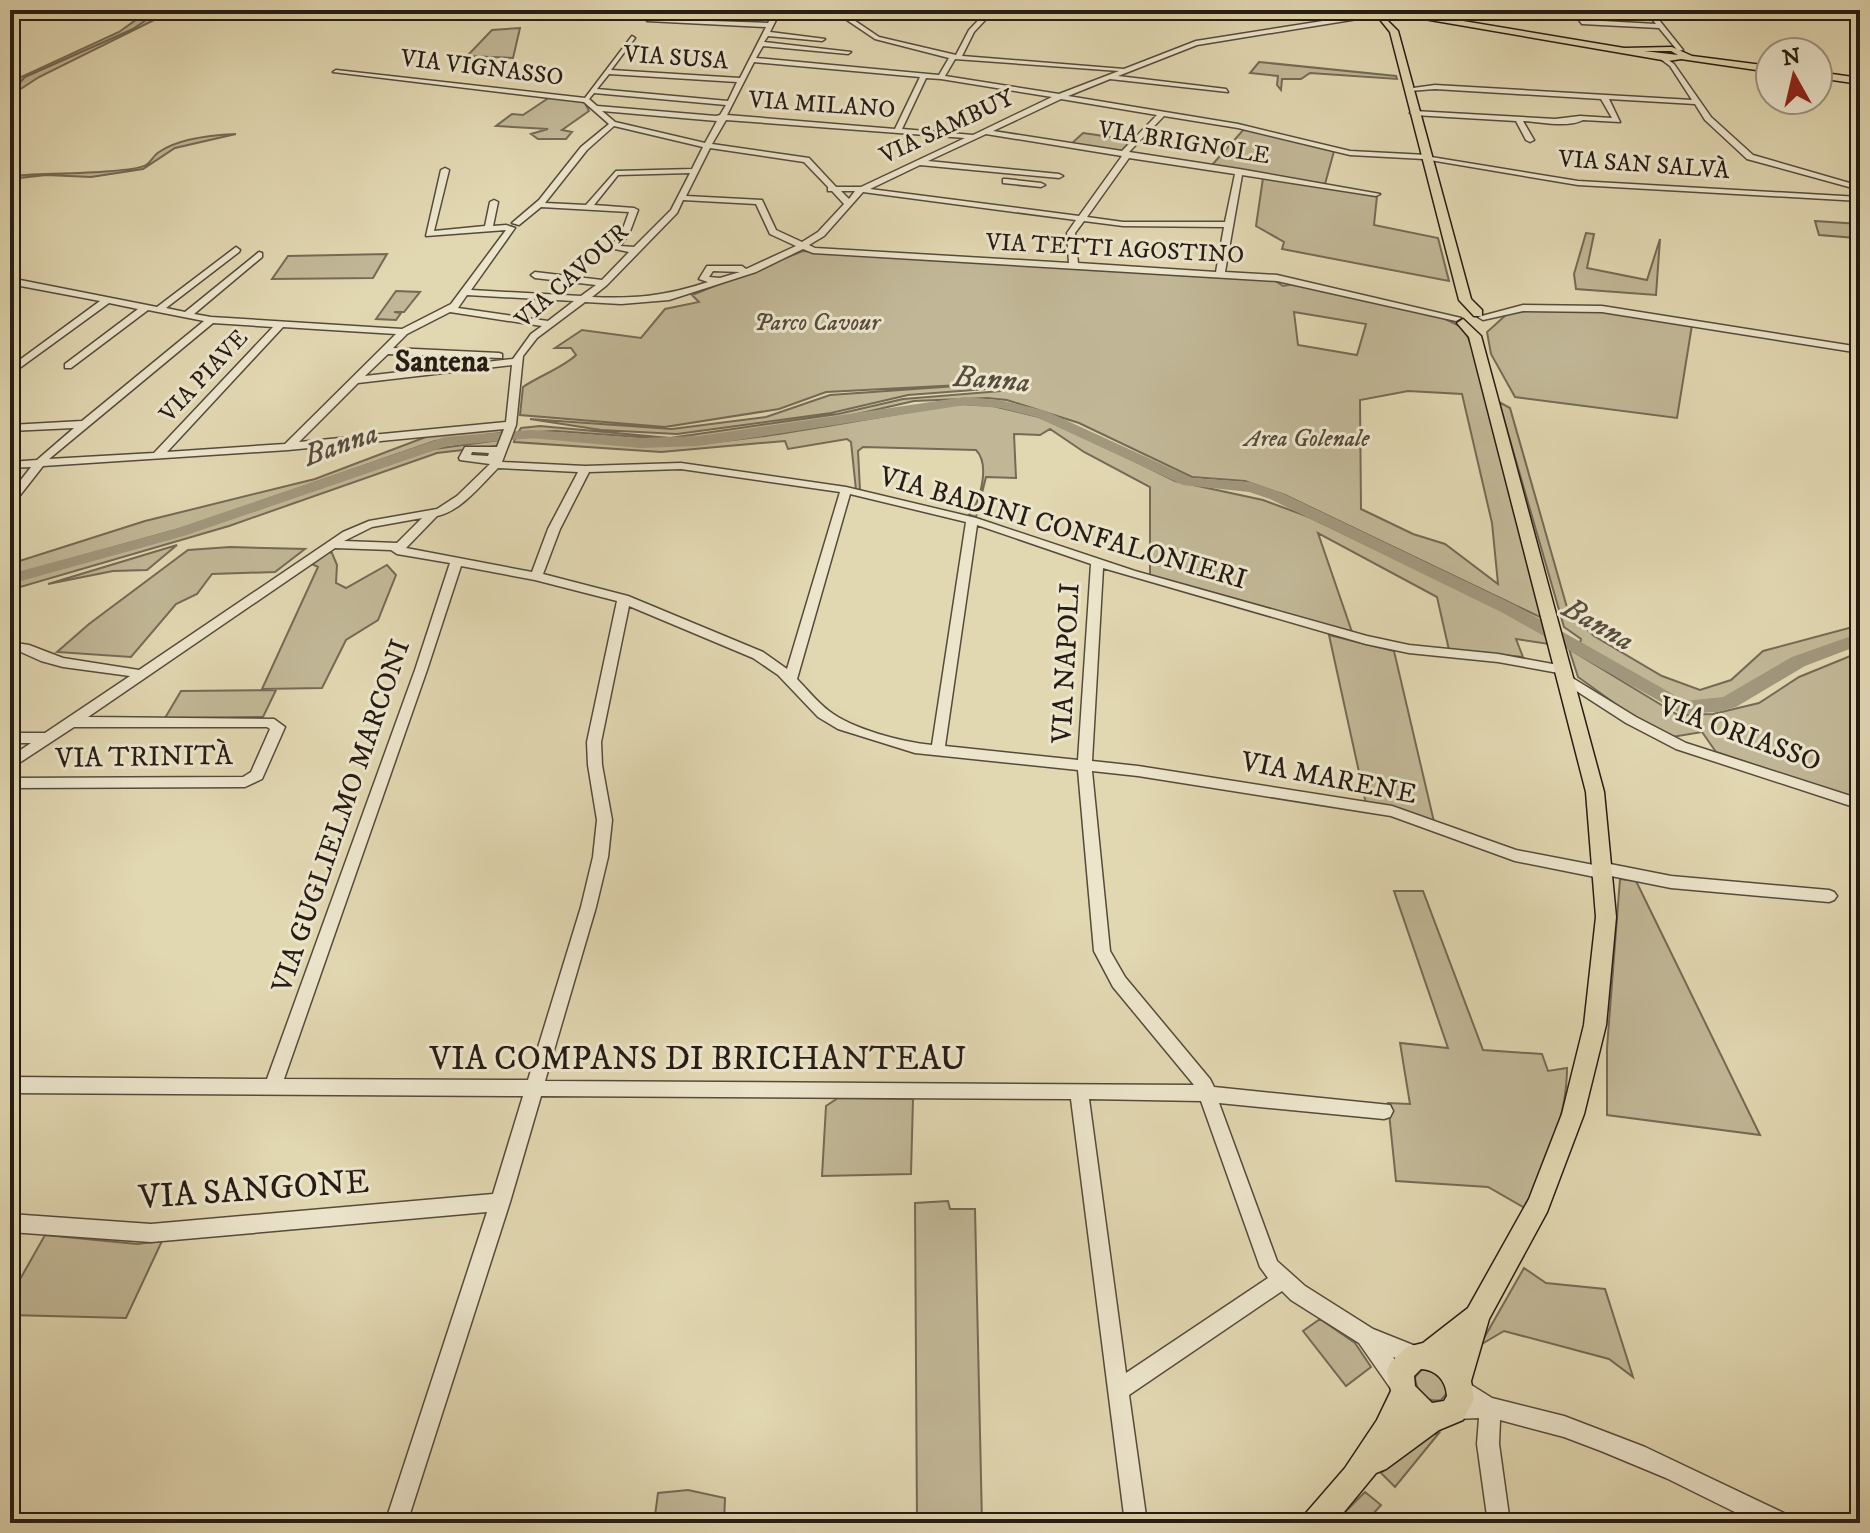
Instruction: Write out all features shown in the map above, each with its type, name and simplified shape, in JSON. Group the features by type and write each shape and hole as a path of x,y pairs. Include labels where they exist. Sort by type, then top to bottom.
{"main road":[{"path":"1348,14 1380,13 1398,20 1462,25"},
{"path":"1380,13 1398,20 1462,25 1627,49 1671,52 1754,67"},
{"path":"1398,20 1414,113 1461,313"},
{"path":"1671,52 1671,60"},
{"path":"1834,77 1860,81"},
{"path":"1316,1523 1367,1465 1452,1399 1478,1314 1539,1204 1573,1114 1595,1025 1602,979 1605,871 1595,792 1479,322 1461,313"},
{"path":"1461,313 1479,322"},
{"path":"1367,1465 1390,1425 1402,1390 1400,1371 1478,1314"},
{"path":"1422,1356 1446,1364 1452,1399"},
{"path":"1402,1390 1416,1409 1452,1399"}],"street":[{"path":"78,13 163,10"},
{"path":"752,10 778,10"},
{"name":"VIA CAVOUR","path":"141,675 332,544 369,524 432,515 461,498 495,465 510,426 518,358 549,324 604,283 682,198 778,10"},
{"path":"835,10 877,38 956,57 1126,70"},
{"path":"1574,10 1582,22 1660,26"},
{"path":"1648,10 1660,26 1671,52"},
{"path":"941,77 971,31 989,12 1152,14"},
{"name":"VIA SAMBUY","path":"465,292 582,301 669,297 753,270 802,246 821,234 861,190 1061,96 1196,43 1348,14"},
{"path":"650,21 771,25"},
{"path":"766,34 822,39"},
{"path":"586,100 632,38"},
{"path":"761,44 848,52"},
{"name":"VIA SAN SALVÀ","path":"753,60 941,77 1248,128 1341,151 1427,158 1578,183 1860,199"},
{"path":"1671,60 1697,102 1752,158 1860,188"},
{"name":"VIA VIGNASSO","path":"336,72 586,100 613,124 709,146 806,160 848,203"},
{"name":"VIA SUSA","path":"608,72 742,80"},
{"path":"897,131 924,75"},
{"path":"1109,77 1226,91"},
{"path":"1408,85 1697,102"},
{"path":"592,91 731,103"},
{"path":"1414,113 1518,119 1617,120 1604,97"},
{"name":"VIA MILANO","path":"594,108 974,137"},
{"path":"1074,265 1069,237 1125,154 1163,113"},
{"path":"1518,119 1530,140"},
{"path":"288,447 404,332 449,309 465,292 511,226 541,205 584,147 613,124"},
{"name":"VIA BRIGNOLE","path":"985,132 1376,194"},
{"path":"931,157 1071,171"},
{"path":"919,162 1059,176"},
{"path":"906,169 1041,185"},
{"path":"445,170 429,234 511,226"},
{"path":"588,208 616,173 696,171"},
{"path":"1220,274 1239,171"},
{"path":"831,189 861,190 1123,224 1229,225"},
{"path":"682,198 759,202 771,230 802,246"},
{"path":"488,230 494,202"},
{"path":"541,205 634,210 625,234 614,248 635,250"},
{"path":"625,234 649,237"},
{"name":"VIA TETTI AGOSTINO","path":"802,246 925,258 1282,279 1424,309 1461,313"},
{"path":"158,310 236,250"},
{"path":"186,316 259,255"},
{"path":"721,280 703,279 710,268 753,270"},
{"path":"535,275 604,283"},
{"path":"10,281 211,320 404,332"},
{"path":"10,372 106,301"},
{"path":"68,366 145,308"},
{"path":"449,309 549,324"},
{"path":"1479,322 1514,309 1602,309 1860,350"},
{"path":"10,501 39,463 211,320"},
{"name":"VIA PIAVE","path":"157,456 281,324"},
{"path":"388,351 518,358"},
{"path":"358,380 518,358"},
{"path":"10,428 86,424"},
{"path":"10,465 288,447 510,426"},
{"name":"VIA BADINI CONFALONIERI","path":"495,465 585,469 681,466 846,490 972,520 1097,563 1366,640 1409,649 1563,667"},
{"path":"536,576 585,469"},
{"path":"790,681 846,490"},
{"path":"398,547 432,515"},
{"path":"938,750 972,520"},
{"name":"VIA MARENE","path":"332,544 398,547 399,551 536,576 624,599 745,649 771,663 823,714 843,726 899,745 1138,771 1392,811 1515,855 1671,882 1829,896"},
{"name":"VIA GUGLIELMO MARCONI","path":"273,1087 421,670 456,562"},
{"name":"VIA NAPOLI","path":"1097,563 1085,767 1102,951 1119,982 1180,1051 1210,1095 1261,1249 1281,1280"},
{"path":"396,1523 536,1088 603,834 604,800 594,760 594,742 624,599"},
{"path":"10,646 31,648 49,660 102,666 141,675"},
{"name":"VIA ORIASSO","path":"1563,667 1631,720 1681,746 1860,804"},
{"name":"VIA TRINITÀ","path":"10,764 141,675"},
{"name":"VIA TRINITÀ","path":"10,783 245,782 257,775 278,727 269,722 72,722"},
{"name":"VIA TRINITÀ","path":"10,738 48,738"},
{"name":"VIA COMPANS DI BRICHANTEAU","path":"10,1085 1079,1090 1210,1095 1384,1111"},
{"path":"1079,1090 1136,1523"},
{"name":"VIA SANGONE","path":"10,1223 151,1233 501,1202"},
{"path":"1119,1390 1281,1280 1366,1336 1422,1356"},
{"path":"1366,1336 1402,1390"},
{"path":"1452,1399 1527,1414 1596,1438 1701,1483 1780,1523"},
{"path":"1489,1407 1488,1444 1499,1523"}],"green space":[{"path":"169,10 292,10 252,18 158,18 39,77 10,96 10,86 21,77 119,32 140,17"},
{"path":"520,28 513,58 467,56 492,30"},
{"path":"1259,62 1396,76 1397,79 1310,73 1301,79 1282,79 1281,90 1277,85 1278,76 1250,73"},
{"path":"550,97 584,101 589,111 562,130 572,132 566,139 538,139 531,134 548,129 496,126 512,114 523,115"},
{"path":"1244,129 1334,151 1325,184 1211,166"},
{"path":"1083,133 1132,140 1122,151 1071,144"},
{"path":"236,134 175,148 143,169 91,177 46,175 10,179 11,176 137,168 176,143"},
{"path":"1263,178 1377,196 1374,225 1438,238 1449,281 1282,249 1284,242 1256,226"},
{"path":"1815,221 1860,224 1860,242 1856,238 1819,235"},
{"path":"1586,233 1594,234 1587,268 1647,280 1660,239 1656,295 1576,289 1574,274"},
{"name":"Parco Cavour","path":"803,251 1274,280 1283,286 1293,284 1443,318 1464,328 1472,347 1542,618 1285,495 1245,481 1192,477 1079,423 1007,400 914,401 822,422 680,440 555,431 518,433 521,428 540,426 670,438 838,414 903,399 1002,391 1000,388 908,395 831,413 677,434 601,430 530,419 672,429 766,417 830,395 999,383 826,392 779,409 665,427 520,415 523,387 576,355 571,348 555,348 582,330 641,338 665,309 699,302 692,295","holes":["1294,312 1366,324 1357,355 1298,345","1408,391 1462,394 1492,523 1498,584 1445,544 1413,534 1361,509 1360,400"]},
{"path":"387,254 373,278 272,279 288,256"},
{"path":"396,291 420,292 404,312 394,312 401,313 396,320 376,319"},
{"path":"1533,310 1594,310 1692,325 1677,418 1515,397 1491,354 1487,332 1507,314"},
{"path":"1499,402 1510,408 1568,611 1594,636 1662,676 1700,690 1731,680 1763,651 1860,625 1860,637 1783,664 1736,699 1709,705 1682,702 1580,643 1581,639 1564,627"},
{"path":"960,404 993,406 1039,417 1175,481 1263,500 1309,517 1542,629 1549,644 1516,639 1523,657 1449,650 1437,597 1318,533 1352,632 1150,576 1150,487 1084,452 1050,429 1040,435 1014,434 1016,478 986,477 976,517 969,515 980,492 983,473 976,450 863,447 858,451 860,490 856,490 851,442 847,439 788,449 785,441 661,452 514,442 515,438 537,437 693,444 794,432"},
{"path":"504,428 501,433 435,441 190,526 10,576 10,564 145,521 315,479 431,435"},
{"path":"499,440 497,446 437,453 229,526 10,590 10,582 253,511 420,451"},
{"path":"177,545 147,570 113,571 48,584"},
{"path":"230,547 305,549 275,572 212,574 197,594 176,604 131,657 57,652 89,624 188,550"},
{"path":"325,550 332,553 337,565 336,583 346,588 387,565 396,575 378,620 346,640 322,688 262,689 318,567 308,562"},
{"path":"1329,635 1394,651 1435,826 1366,804"},
{"path":"1569,649 1678,715 1713,714 1759,703 1799,677 1860,652 1860,800 1716,752 1702,732 1672,737 1642,723 1578,677"},
{"path":"276,690 263,717 165,718 181,691"},
{"path":"1620,879 1636,881 1760,1135 1607,1115 1607,1048"},
{"path":"1394,891 1423,891 1483,1050 1542,1054 1548,1071 1567,1068 1563,1104 1554,1140 1525,1208 1488,1187 1396,1181 1388,1103 1410,1104 1400,1043 1448,1048"},
{"path":"838,1098 913,1099 911,1174 822,1176 826,1106"},
{"path":"948,1201 950,1209 975,1209 982,1523 917,1523 915,1203"},
{"path":"45,1235 137,1244 162,1241 126,1318 10,1315 10,1297"},
{"path":"1524,1268 1546,1283 1605,1289 1633,1377 1609,1359 1504,1331 1480,1345"},
{"path":"1320,1319 1355,1343 1371,1367 1346,1386 1303,1331"},
{"path":"1423,1368 1441,1373 1448,1392 1441,1400 1431,1400 1420,1392 1415,1377"},
{"path":"1439,1433 1395,1487 1381,1473 1414,1439"},
{"path":"688,1490 725,1498 724,1523 654,1523 658,1493"},
{"path":"1365,1492 1381,1505 1365,1523 1334,1523"}],"waterway":[{"path":"10,93 25,77 133,29 152,16 248,16 281,10"},
{"name":"Banna","path":"10,579 178,533 445,442 531,434 640,443 699,441 965,401 1000,404 1041,414 1189,482 1251,487 1276,496 1509,609 1682,708 1717,706 1740,698 1798,662 1860,639"}],"district":[{"name":"Santena","path":"442,362"}],"park label":[{"name":"Area Golenale","path":"1307,439"}]}
